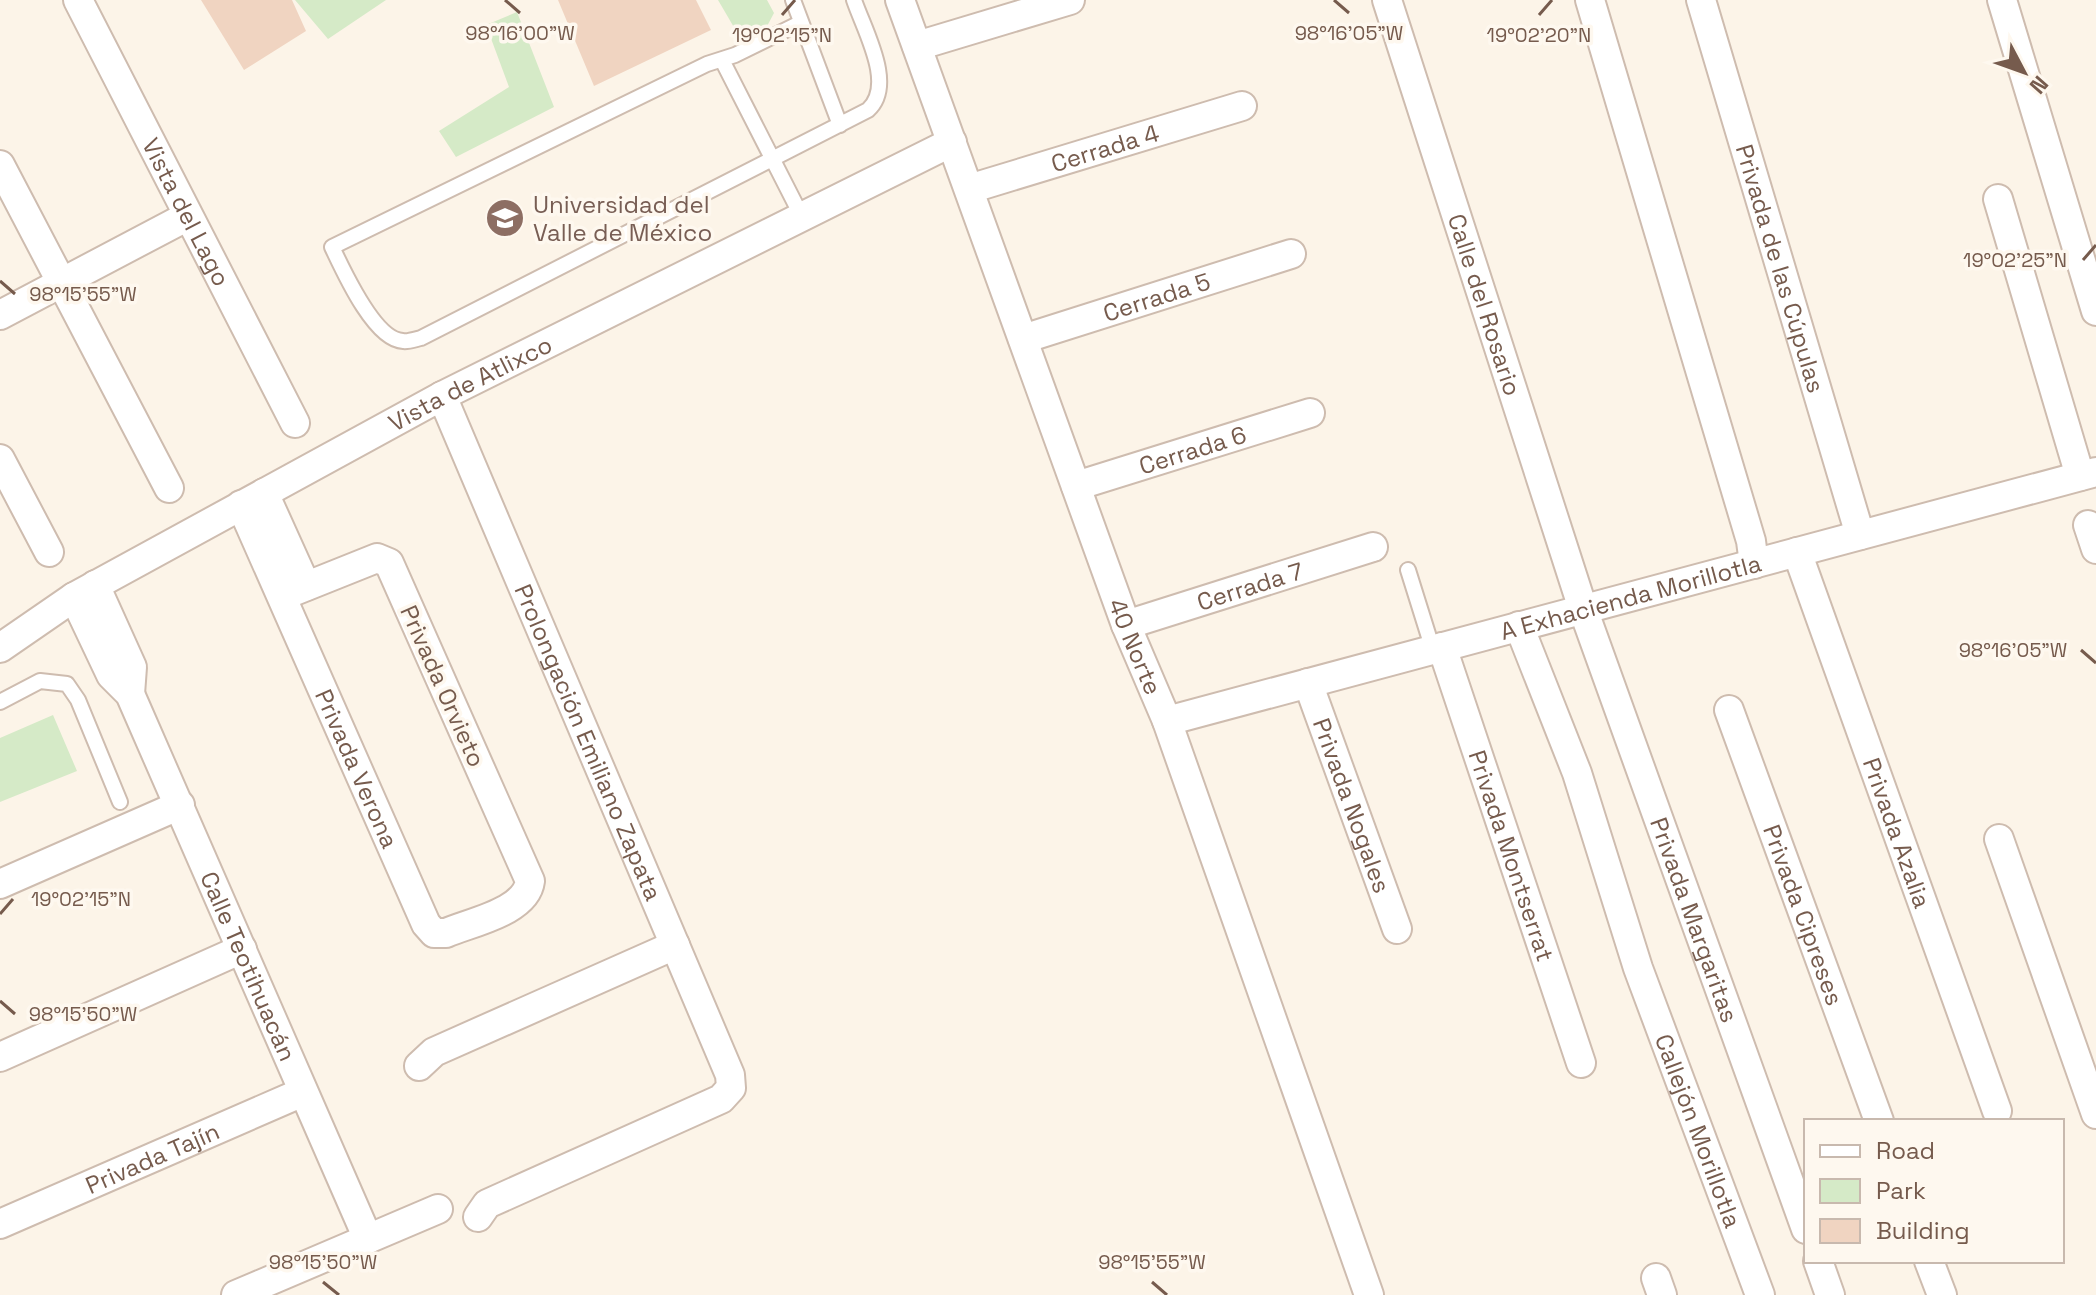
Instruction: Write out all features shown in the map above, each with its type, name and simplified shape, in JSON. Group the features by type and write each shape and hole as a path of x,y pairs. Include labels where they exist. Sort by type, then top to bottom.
{"street":[{"name":"Vista del Lago","path":"78,0 295,423"},
{"name":"40 Norte","path":"900,0 1126,625 1167,721 1369,1295"},
{"path":"917,46 1070,0"},
{"name":"Calle del Rosario","path":"1387,0 1583,609"},
{"path":"1590,0 1751,541 1754,564"},
{"name":"Privada de las Cúpulas","path":"1701,0 1860,535"},
{"path":"2002,0 2096,311"},
{"name":"Cerrada 4","path":"969,189 1242,106"},
{"name":"Vista de Atlixco","path":"0,648 84,591 442,396 952,142"},
{"path":"0,165 169,488"},
{"path":"1998,199 2088,474"},
{"path":"0,315 188,216"},
{"name":"Cerrada 5","path":"1023,339 1291,254"},
{"name":"Prolongación Emiliano Zapata","path":"442,396 730,1075 731,1088 721,1099 487,1204 478,1217"},
{"name":"Cerrada 6","path":"1076,486 1310,413"},
{"path":"0,459 49,552"},
{"name":"A Exhacienda Morillotla","path":"1167,721 2088,474"},
{"name":"Privada Verona","path":"253,499 294,591 426,924 434,933 446,933 520,902 528,892"},
{"name":"Cerrada 7","path":"1126,625 1373,547"},
{"name":"Privada Azalia","path":"1797,552 1997,1111"},
{"name":"Privada Orvieto","path":"294,591 377,558 389,563 530,881 528,892"},
{"name":"Calle Teotihuacán","path":"84,591 111,675 130,694 368,1239"},
{"name":"Privada Margaritas","path":"1583,609 1804,1223"},
{"name":"Callejón Morillotla","path":"1519,626 1577,773 1638,968 1760,1295"},
{"name":"Privada Montserrat","path":"1437,649 1581,1063"},
{"name":"Privada Nogales","path":"1308,683 1397,929"},
{"name":"Privada Cipreses","path":"1729,710 1878,1119"},
{"path":"0,884 180,805"},
{"path":"1999,839 2096,1114"},
{"path":"419,1066 434,1052 675,945"},
{"path":"0,1057 242,949"},
{"name":"Privada Tajín","path":"0,1224 303,1092"},
{"path":"236,1295 438,1209"},
{"path":"1819,1263 1830,1295"},
{"path":"1930,1263 1942,1295"}],"lane":[{"path":"793,0 840,125"},
{"path":"800,23 332,247 356,297 387,334 400,342 421,338 840,125 877,101 882,84 854,0"},
{"path":"722,60 802,217"},
{"path":"1408,570 1437,649"},
{"path":"0,702 40,681 67,684 78,700 120,802"}],"green space":[{"path":"295,0 386,0 328,39"},
{"path":"718,0 767,0 774,13 765,30 742,41"},
{"path":"517,12 554,107 456,157 439,131 509,87 486,25"},
{"path":"53,715 77,771 0,802 0,738"}],"building":[{"path":"201,0 292,0 306,31 244,70"},
{"path":"558,0 696,0 711,30 594,86"}],"place":[{"name":"Universidad del Valle de México","path":"505,218"}]}
